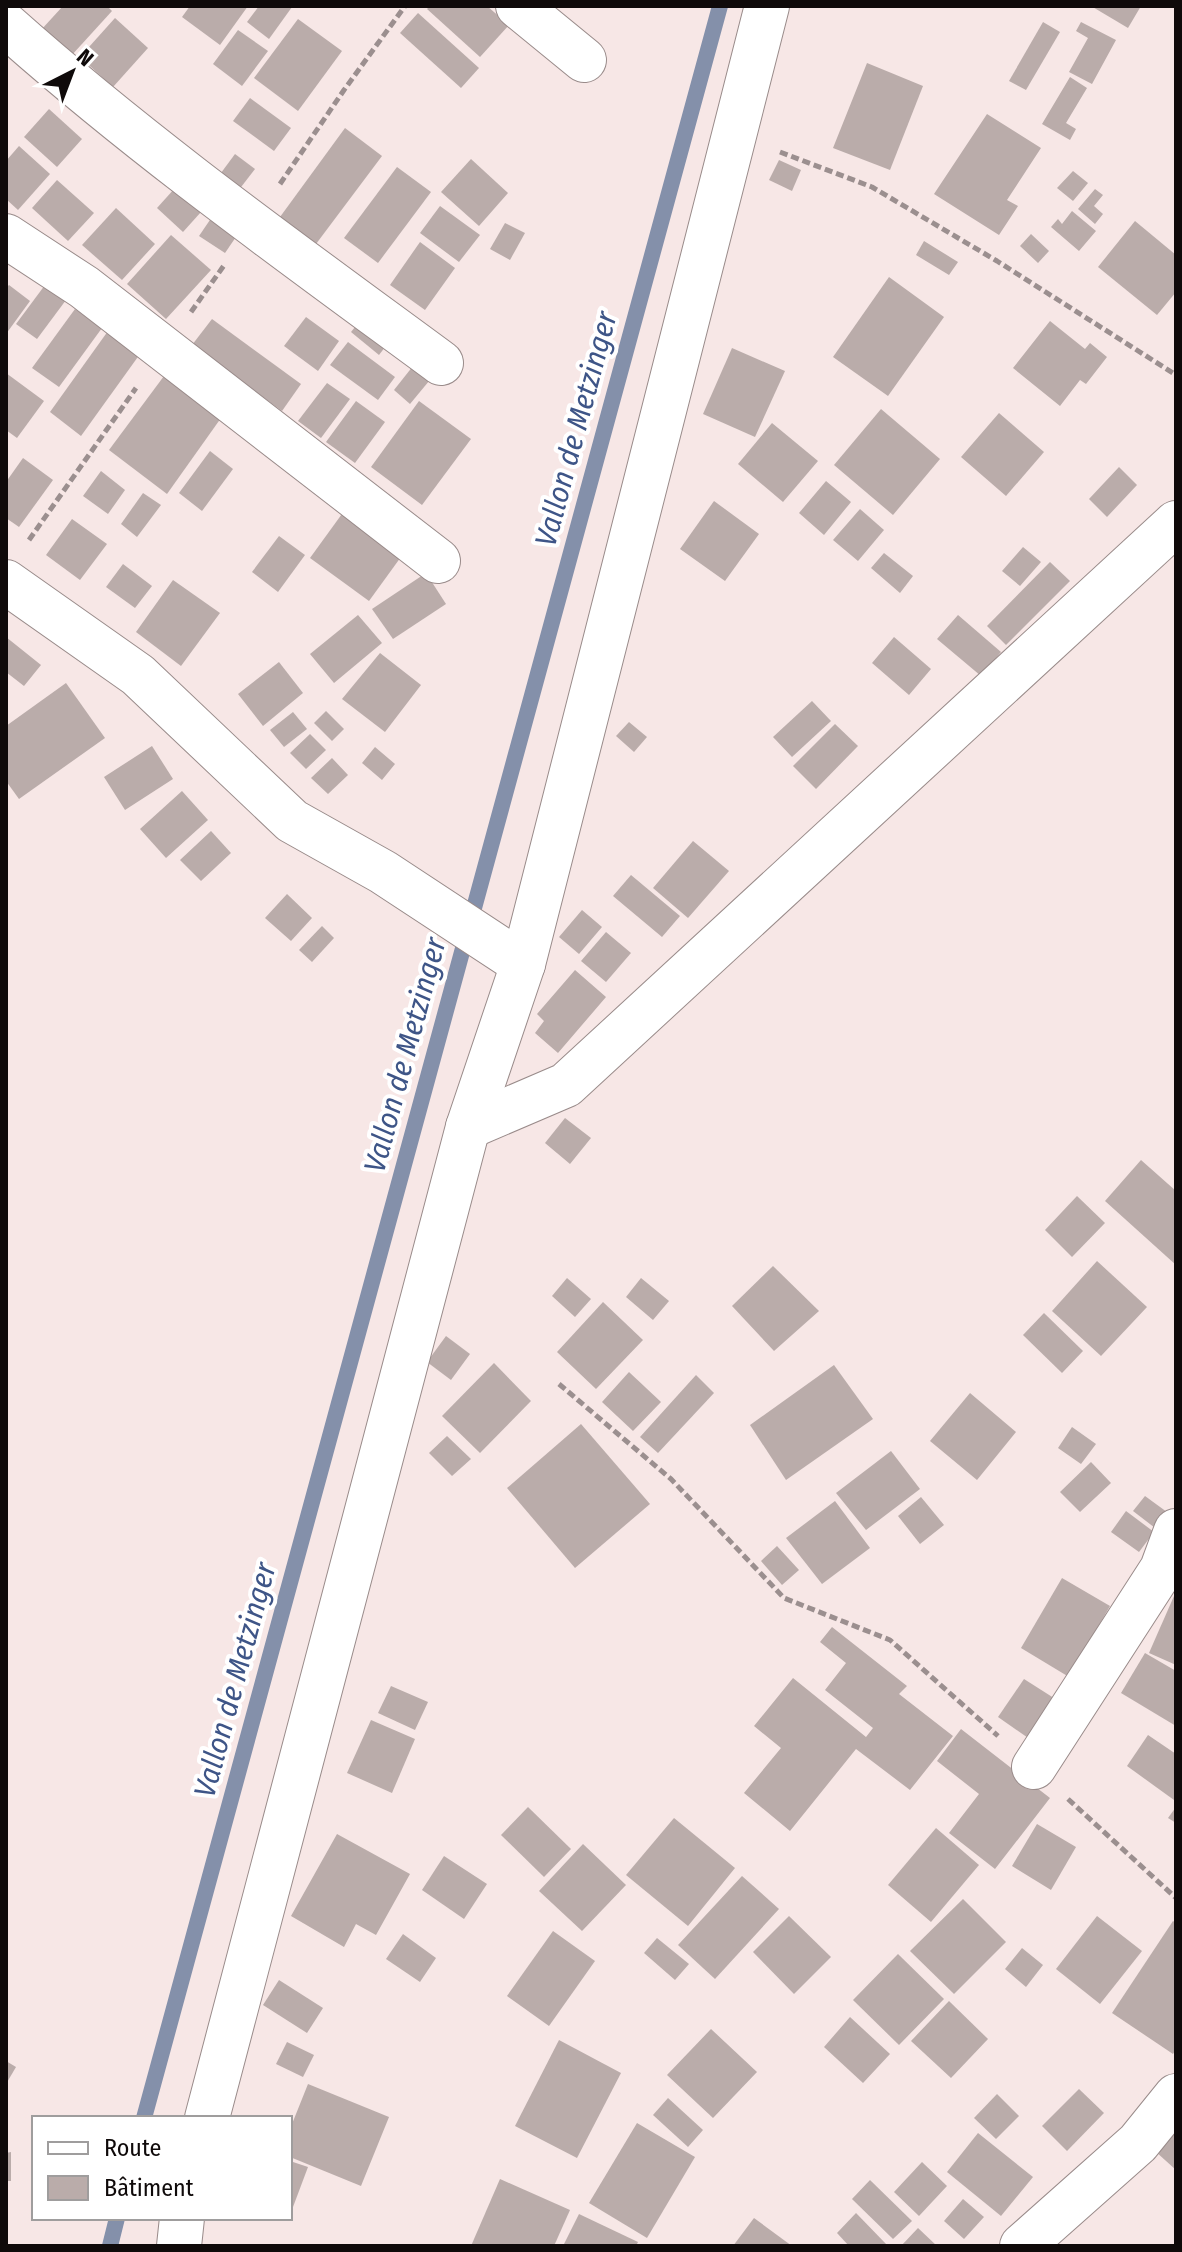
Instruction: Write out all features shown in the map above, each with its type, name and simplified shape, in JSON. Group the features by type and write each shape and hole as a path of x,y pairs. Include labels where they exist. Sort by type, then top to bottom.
{"street":[{"path":"518,6 584,60"},
{"path":"208,2116 468,1127 523,964 767,6"},
{"path":"6,25 59,72 253,225 441,363"},
{"path":"6,236 84,287 438,561"},
{"path":"468,1127 566,1085 1176,523"},
{"path":"15,565 138,675 292,821 383,872 523,964"},
{"path":"1034,1767 1162,1569 1176,1531"},
{"path":"1022,2246 1138,2143 1176,2096"},
{"path":"179,2246 182,2220"}],"path":[{"path":"15,565 405,6"},
{"path":"735,134 872,187 997,261 1176,375"},
{"path":"559,1384 671,1479 784,1598 890,1640 1176,1898"}],"building":[{"path":"63,6 107,6 112,11 71,56 41,30"},
{"path":"190,6 248,6 220,45 182,17"},
{"path":"259,6 292,7 269,39 247,22"},
{"path":"430,6 487,6 509,25 480,57 427,9"},
{"path":"1091,6 1141,6 1128,28"},
{"path":"418,13 479,68 461,88 400,33"},
{"path":"115,18 148,48 113,87 80,57"},
{"path":"298,19 342,51 298,111 254,78"},
{"path":"1043,22 1060,32 1026,90 1009,81"},
{"path":"1081,22 1116,40 1092,84 1069,72 1088,38 1076,31"},
{"path":"238,30 268,51 242,86 213,64"},
{"path":"867,63 923,86 890,170 833,148"},
{"path":"1070,77 1087,88 1066,123 1076,129 1070,140 1042,124"},
{"path":"250,98 291,128 274,151 233,121"},
{"path":"49,109 82,139 57,167 24,137"},
{"path":"987,114 1041,148 1007,200 1018,206 999,235 934,194"},
{"path":"345,128 382,156 316,244 280,217"},
{"path":"19,146 50,174 18,210 6,199 6,161"},
{"path":"235,154 255,169 238,191 218,177"},
{"path":"471,159 508,193 479,226 441,192"},
{"path":"779,160 801,170 792,191 769,180"},
{"path":"397,167 431,192 378,263 344,238"},
{"path":"1073,171 1088,183 1073,201 1057,188"},
{"path":"57,180 94,213 68,241 32,208"},
{"path":"175,188 201,212 183,232 157,208"},
{"path":"1095,189 1103,195 1094,206 1103,214 1095,224 1078,209"},
{"path":"440,206 480,235 459,262 420,233"},
{"path":"116,208 155,244 122,280 82,245"},
{"path":"1072,211 1096,231 1079,251 1051,227 1058,219 1062,224"},
{"path":"214,214 240,231 225,253 199,236"},
{"path":"1135,221 1176,255 1176,292 1157,315 1098,267"},
{"path":"505,223 525,233 510,260 490,249"},
{"path":"1031,234 1049,251 1038,263 1020,246"},
{"path":"171,235 211,270 166,319 127,284"},
{"path":"924,241 958,262 949,275 916,255"},
{"path":"420,242 455,268 425,310 390,285"},
{"path":"889,277 944,317 888,396 833,357"},
{"path":"9,285 30,301 6,334 6,288"},
{"path":"45,285 66,300 37,339 16,324"},
{"path":"75,309 102,328 59,387 32,368"},
{"path":"364,316 392,338 379,355 351,332"},
{"path":"306,317 339,341 318,371 284,346"},
{"path":"212,319 301,384 282,411 192,345"},
{"path":"1050,321 1085,349 1090,343 1107,357 1086,384 1080,380 1060,406 1013,368"},
{"path":"108,331 140,354 81,436 50,412"},
{"path":"348,342 395,377 378,400 330,365"},
{"path":"732,348 785,371 755,437 703,414"},
{"path":"417,361 434,375 410,404 394,390"},
{"path":"6,373 44,401 17,438 6,430"},
{"path":"164,376 221,418 167,494 109,450"},
{"path":"327,383 350,399 321,438 298,421"},
{"path":"356,401 385,422 355,463 326,442"},
{"path":"419,401 471,439 422,505 371,467"},
{"path":"881,409 940,459 893,515 834,465"},
{"path":"999,413 1044,452 1006,496 961,457"},
{"path":"772,423 818,461 783,502 738,464"},
{"path":"210,451 233,469 202,511 179,493"},
{"path":"23,458 53,480 19,527 6,518 6,482"},
{"path":"1119,467 1137,485 1107,517 1089,499"},
{"path":"101,471 125,490 108,514 83,496"},
{"path":"826,481 851,502 824,535 799,513"},
{"path":"143,493 161,505 137,537 121,524"},
{"path":"714,501 759,534 725,581 680,549"},
{"path":"347,507 406,550 369,601 310,558"},
{"path":"860,509 884,530 858,561 833,540"},
{"path":"72,519 107,544 80,580 46,555"},
{"path":"279,536 305,555 278,592 252,572"},
{"path":"1023,547 1041,562 1020,586 1002,571"},
{"path":"884,553 913,576 900,593 871,568"},
{"path":"1050,562 1070,581 1006,645 987,626"},
{"path":"123,564 152,586 135,608 106,587"},
{"path":"426,573 446,604 393,639 372,609"},
{"path":"173,580 220,613 181,666 136,632"},
{"path":"358,615 382,643 334,683 310,654"},
{"path":"958,615 1001,652 981,676 937,639"},
{"path":"6,637 41,665 24,686 6,672"},
{"path":"894,637 931,669 909,695 872,663"},
{"path":"380,653 421,685 385,732 342,699"},
{"path":"279,662 303,693 263,726 238,694"},
{"path":"66,683 105,738 19,799 6,781 6,726"},
{"path":"812,701 831,721 792,757 773,737"},
{"path":"326,711 344,729 332,741 314,723"},
{"path":"293,712 307,729 284,747 270,730"},
{"path":"629,722 647,737 634,752 616,736"},
{"path":"835,724 858,746 816,789 793,766"},
{"path":"310,734 326,750 306,769 290,753"},
{"path":"152,746 173,779 125,810 104,777"},
{"path":"375,747 395,764 382,780 362,763"},
{"path":"332,758 348,775 328,794 311,778"},
{"path":"182,791 208,820 166,858 140,829"},
{"path":"211,831 231,853 201,881 180,860"},
{"path":"693,841 729,871 688,918 653,888"},
{"path":"631,875 680,916 662,937 613,896"},
{"path":"287,894 312,918 291,941 265,918"},
{"path":"582,910 602,927 579,954 559,937"},
{"path":"322,926 334,938 312,962 299,950"},
{"path":"606,932 631,953 606,982 581,961"},
{"path":"575,970 606,997 558,1053 535,1033 544,1021 537,1014"},
{"path":"565,1118 591,1138 570,1164 545,1143"},
{"path":"1141,1160 1176,1191 1176,1265 1105,1201"},
{"path":"1077,1196 1105,1223 1072,1257 1045,1230"},
{"path":"1097,1261 1147,1307 1101,1356 1052,1311"},
{"path":"773,1266 819,1311 774,1351 732,1306"},
{"path":"567,1278 591,1299 575,1317 552,1296"},
{"path":"641,1278 669,1301 653,1320 626,1297"},
{"path":"603,1302 643,1340 596,1389 557,1352"},
{"path":"1044,1313 1083,1351 1062,1373 1023,1335"},
{"path":"446,1336 470,1354 451,1380 427,1362"},
{"path":"494,1363 531,1401 480,1453 442,1416"},
{"path":"834,1365 873,1419 786,1480 750,1425"},
{"path":"629,1372 661,1402 633,1431 602,1402"},
{"path":"696,1375 714,1393 658,1453 640,1437"},
{"path":"970,1393 1016,1432 977,1480 930,1441"},
{"path":"581,1424 650,1504 575,1568 507,1488"},
{"path":"1072,1427 1096,1444 1081,1464 1058,1448"},
{"path":"447,1436 471,1459 452,1476 429,1453"},
{"path":"891,1451 920,1489 866,1530 836,1493"},
{"path":"1091,1462 1111,1483 1080,1512 1060,1492"},
{"path":"1145,1496 1171,1515 1159,1531 1133,1511"},
{"path":"921,1497 944,1525 920,1544 898,1516"},
{"path":"835,1501 870,1548 822,1584 786,1538"},
{"path":"1126,1511 1154,1532 1139,1552 1111,1532"},
{"path":"777,1546 799,1570 782,1585 761,1561"},
{"path":"1062,1578 1110,1606 1069,1677 1021,1648"},
{"path":"1176,1597 1176,1665 1149,1653"},
{"path":"832,1627 907,1686 899,1694 953,1736 910,1790 856,1749 790,1831 744,1793 781,1748 754,1726 793,1678 866,1737 873,1728 825,1690 846,1663 820,1642"},
{"path":"1145,1653 1176,1671 1176,1726 1121,1693"},
{"path":"1024,1679 1057,1700 1031,1740 998,1717"},
{"path":"391,1686 428,1702 415,1730 378,1713"},
{"path":"371,1720 415,1739 392,1793 347,1773"},
{"path":"961,1729 1050,1798 995,1869 949,1833 979,1794 937,1761"},
{"path":"1148,1735 1176,1754 1174,1800 1127,1766"},
{"path":"528,1807 571,1849 544,1877 501,1835"},
{"path":"1176,1807 1176,1823 1168,1818"},
{"path":"674,1818 735,1868 688,1926 626,1875"},
{"path":"1037,1824 1076,1847 1051,1890 1012,1866"},
{"path":"936,1828 979,1865 931,1922 888,1885"},
{"path":"337,1834 410,1874 376,1935 356,1924 344,1947 291,1916"},
{"path":"583,1844 626,1885 582,1931 539,1891"},
{"path":"444,1856 487,1884 464,1919 422,1890"},
{"path":"742,1876 779,1909 715,1979 678,1945"},
{"path":"963,1899 1006,1942 954,1994 910,1951"},
{"path":"789,1916 831,1957 794,1994 753,1952"},
{"path":"1097,1916 1142,1951 1100,2004 1056,1969"},
{"path":"1173,1921 1176,1923 1176,2049 1173,2054 1112,2013"},
{"path":"553,1931 595,1961 549,2026 507,1996"},
{"path":"403,1934 436,1958 420,1982 386,1959"},
{"path":"657,1938 689,1964 675,1980 644,1953"},
{"path":"1022,1948 1043,1965 1026,1987 1005,1969"},
{"path":"898,1954 944,1999 899,2045 853,2000"},
{"path":"279,1980 323,2008 307,2033 263,2005"},
{"path":"949,2001 988,2039 951,2078 911,2041"},
{"path":"850,2017 890,2054 863,2083 824,2047"},
{"path":"711,2029 757,2072 713,2118 667,2075"},
{"path":"559,2040 621,2073 577,2158 515,2126"},
{"path":"287,2042 314,2055 303,2077 276,2064"},
{"path":"6,2061 16,2067 6,2084"},
{"path":"308,2084 389,2117 361,2186 292,2158 292,2124"},
{"path":"1079,2089 1104,2113 1067,2151 1042,2126"},
{"path":"997,2094 1019,2116 996,2139 974,2118"},
{"path":"668,2098 703,2130 688,2147 653,2115"},
{"path":"637,2123 695,2157 647,2238 589,2203"},
{"path":"1176,2128 1176,2170 1155,2151"},
{"path":"978,2133 1033,2177 1001,2216 947,2172"},
{"path":"11,2152 11,2181 6,2181 6,2153"},
{"path":"292,2162 308,2167 292,2207"},
{"path":"922,2162 947,2186 919,2216 894,2192"},
{"path":"500,2179 570,2210 554,2246 471,2246"},
{"path":"870,2180 912,2221 893,2239 852,2199"},
{"path":"963,2199 984,2217 964,2239 944,2221"},
{"path":"856,2213 888,2246 849,2246 837,2233"},
{"path":"579,2214 638,2242 636,2246 563,2246"},
{"path":"754,2218 792,2246 733,2246"},
{"path":"918,2228 937,2246 901,2246"}],"waterway":[{"name":"Vallon de Metzinger","path":"145,2116 720,6"},
{"name":"Vallon de Metzinger","path":"110,2246 116,2220"}]}
